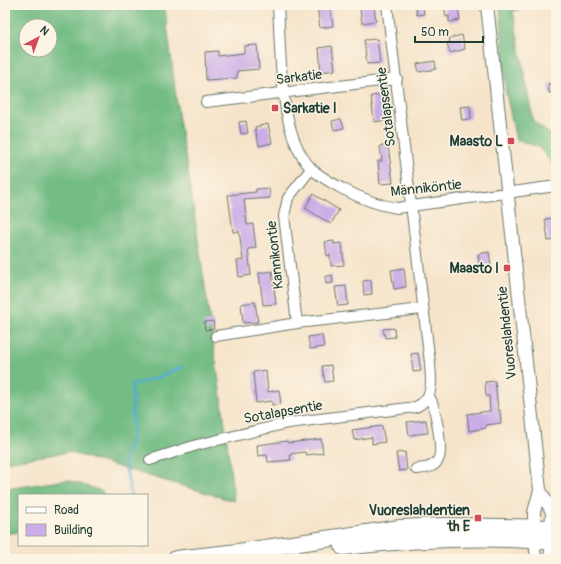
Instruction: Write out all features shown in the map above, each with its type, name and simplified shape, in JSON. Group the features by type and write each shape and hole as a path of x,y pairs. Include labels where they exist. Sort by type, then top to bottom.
{"highway":[{"path":"176,559 238,552 335,548 447,538 534,534 553,535"}],"street":[{"name":"Männiköntie","path":"278,5 283,92 291,129 298,149 311,169 332,183 381,206 397,208 556,186"},
{"name":"Sotalapsentie","path":"150,460 197,445 273,426 416,407 426,400 431,386 430,363 422,308 387,5"},
{"name":"Vuoreslahdentie","path":"487,5 540,490 534,512 534,534"},
{"name":"Sarkatie","path":"206,102 396,79"},
{"name":"Kannikontie","path":"297,323 284,216 288,198 311,169"},
{"path":"216,336 297,323 422,308"},
{"path":"416,469 434,466 441,453 435,410 426,400"},
{"name":"Vuoreslahdentie","path":"540,490 552,512 553,535"},
{"path":"534,534 536,559"},
{"path":"550,559 553,535"}],"green space":[{"path":"5,5 163,5 165,8 179,121 189,178 224,417 234,501 68,452 5,462"},
{"path":"500,5 543,5 513,11 533,121 556,139 556,165 553,165 539,147 516,140 506,93"},
{"path":"67,480 102,491 104,494 18,494 18,532 5,534 5,489"}],"building":[{"path":"317,5 330,5 333,26 320,28"},
{"path":"362,5 372,5 372,7 374,7 376,21 362,23 360,8 362,8"},
{"path":"444,5 454,5 454,7 458,7 460,20 449,22 449,16 446,17"},
{"path":"423,6 424,14 417,15 416,7"},
{"path":"462,35 465,49 450,53 447,43 450,42 449,38"},
{"path":"377,39 380,63 367,64 364,40"},
{"path":"257,45 259,69 237,71 237,78 206,80 205,52 218,51 218,56 244,53 244,46"},
{"path":"332,46 335,70 321,72 319,48"},
{"path":"435,61 436,69 419,72 417,64"},
{"path":"556,83 556,92 549,93 548,84"},
{"path":"385,94 386,101 384,101 386,120 374,122 371,96"},
{"path":"470,106 471,119 462,120 460,107"},
{"path":"341,119 344,128 334,130 332,121"},
{"path":"246,121 248,133 241,134 239,122"},
{"path":"268,124 272,143 259,146 255,127"},
{"path":"388,145 393,183 380,184 378,161 382,161 380,146"},
{"path":"269,188 270,198 244,200 247,225 253,224 256,248 248,249 251,275 239,277 237,261 243,260 239,231 233,232 228,195 256,192 256,189"},
{"path":"313,194 339,210 331,224 305,208"},
{"path":"556,218 556,240 548,241 545,219"},
{"path":"334,241 334,244 342,243 344,265 331,266 330,255 327,256 325,242"},
{"path":"489,252 491,266 480,267 478,254"},
{"path":"404,268 406,287 394,289 391,270"},
{"path":"272,271 276,304 263,305 259,273"},
{"path":"332,275 333,283 326,284 325,277"},
{"path":"371,280 372,294 364,295 363,281"},
{"path":"346,286 348,305 338,306 335,287"},
{"path":"255,302 258,322 243,323 241,304"},
{"path":"213,321 214,329 205,330 204,322"},
{"path":"394,328 395,337 385,338 383,329"},
{"path":"322,335 324,347 310,349 308,337"},
{"path":"418,353 421,371 413,372 411,354"},
{"path":"331,365 333,381 325,382 322,366"},
{"path":"266,370 268,392 279,390 281,404 272,405 272,401 256,403 253,372"},
{"path":"495,381 501,423 486,425 486,428 469,431 467,414 490,411 489,396 486,396 485,382"},
{"path":"426,420 428,433 409,435 407,422"},
{"path":"382,426 385,442 372,444 372,437 354,440 352,430"},
{"path":"321,439 323,453 306,455 305,452 290,454 291,460 268,462 267,455 258,456 257,445"},
{"path":"405,452 407,470 399,471 396,453"}],"waterway":[{"path":"131,494 124,459 133,436 132,385 159,377 181,367"}],"place":[{"name":"Sarkatie I","path":"275,108"},
{"name":"Maasto L","path":"511,141"},
{"name":"Maasto I","path":"507,268"},
{"name":"Vuoreslahdentien th E","path":"478,518"}]}
